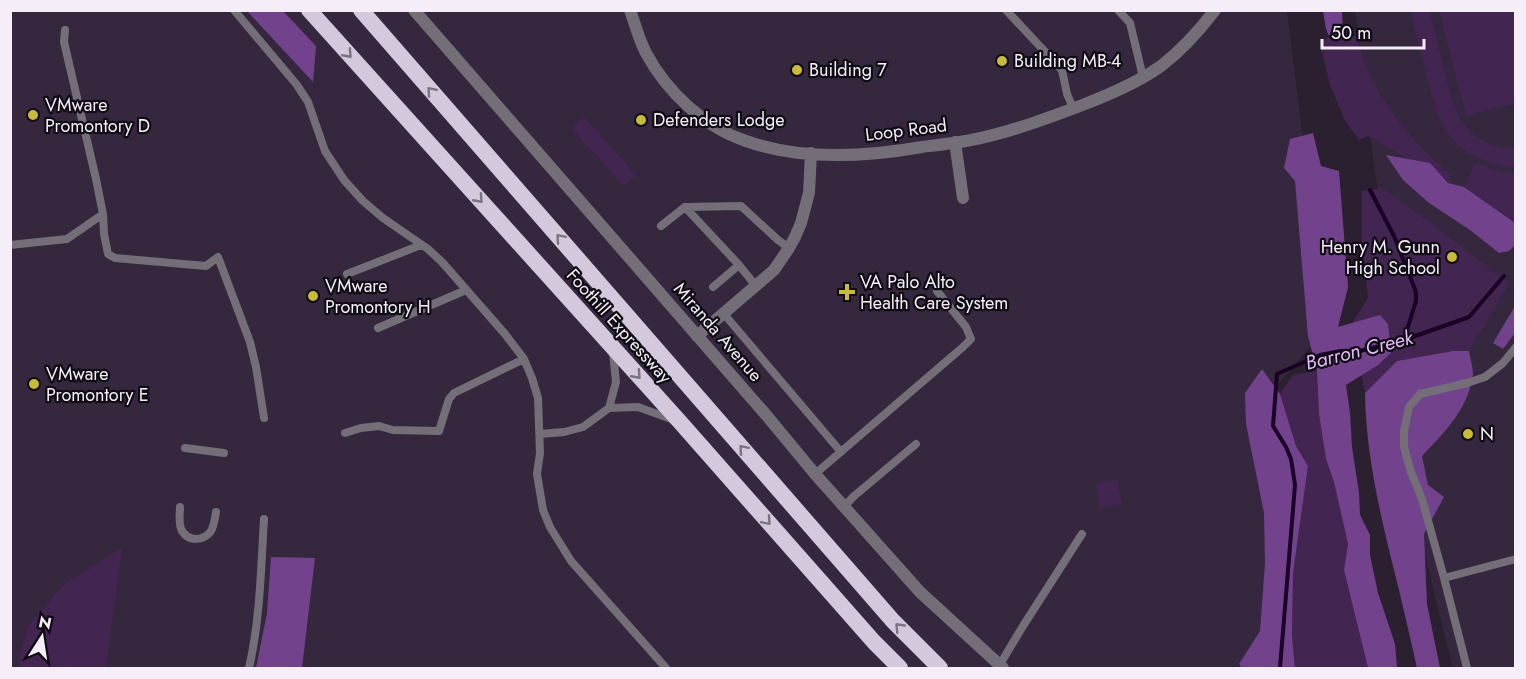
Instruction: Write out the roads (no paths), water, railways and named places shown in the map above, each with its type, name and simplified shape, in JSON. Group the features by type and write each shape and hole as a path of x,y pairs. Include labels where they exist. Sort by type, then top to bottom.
{"highway":[{"name":"Foothill Expressway","path":"309,10 900,669"},
{"name":"Foothill Expressway","path":"361,10 885,612 940,669"}],"street":[{"name":"Miranda Avenue","path":"414,10 844,507 920,592 1001,667"},
{"name":"Loop Road","path":"630,10 646,52 665,82 693,111 719,128 745,141 782,151 871,154 973,140 1015,129 1117,91 1163,64 1192,38 1215,10"},
{"path":"956,142 963,198"},
{"path":"697,336 774,270 789,248 798,230 809,193 811,153"}],"lane":[{"path":"234,10 297,85 308,102 325,151 344,180 383,218 421,244 442,262 524,359 538,398 540,453 537,474 543,510 550,527 571,561 666,669"},
{"path":"1006,10 1062,70 1067,94 1073,108"},
{"path":"1118,10 1130,24 1143,77"},
{"path":"65,30 64,42 103,214 108,254 115,258 206,266 218,257 250,342 264,418"},
{"path":"661,226 685,207 741,206 789,248"},
{"path":"685,207 756,286"},
{"path":"10,245 67,239 103,214"},
{"path":"347,274 421,244"},
{"path":"713,287 739,265"},
{"path":"378,328 466,290"},
{"path":"815,474 971,339 966,327 937,291"},
{"path":"724,314 841,452"},
{"path":"1467,669 1422,499 1404,447 1404,431 1409,407 1420,394 1467,383 1485,376 1503,363 1515,347"},
{"path":"609,408 616,382 613,349"},
{"path":"345,433 379,426 393,430 440,431 449,399 454,393 524,359"},
{"path":"540,434 564,432 583,427 609,408 638,407 680,422"},
{"path":"844,507 916,444"},
{"path":"185,448 224,453"},
{"path":"180,507 179,523 182,531 191,539 206,537 212,528 216,513"},
{"path":"249,669 257,616 264,519"},
{"path":"1001,667 1023,626 1082,534"},
{"path":"1444,578 1515,559"}],"waterway":[{"path":"1370,190 1394,236 1416,292 1416,301 1404,340"},
{"name":"Barron Creek","path":"1280,668 1295,485 1291,459 1273,426 1277,374 1320,355 1341,351 1360,351 1404,340 1469,317 1504,276"}],"place":[{"name":"Building MB-4","path":"1002,61"},
{"name":"Building 7","path":"797,70"},
{"name":"VMware Promontory D","path":"33,115"},
{"name":"Defenders Lodge","path":"641,120"},
{"name":"Henry M. Gunn High School","path":"1452,257"},
{"name":"VA Palo Alto Health Care System","path":"847,292"},
{"name":"VMware Promontory H","path":"313,296"},
{"name":"VMware Promontory E","path":"34,384"},
{"name":"N","path":"1468,434"}]}
